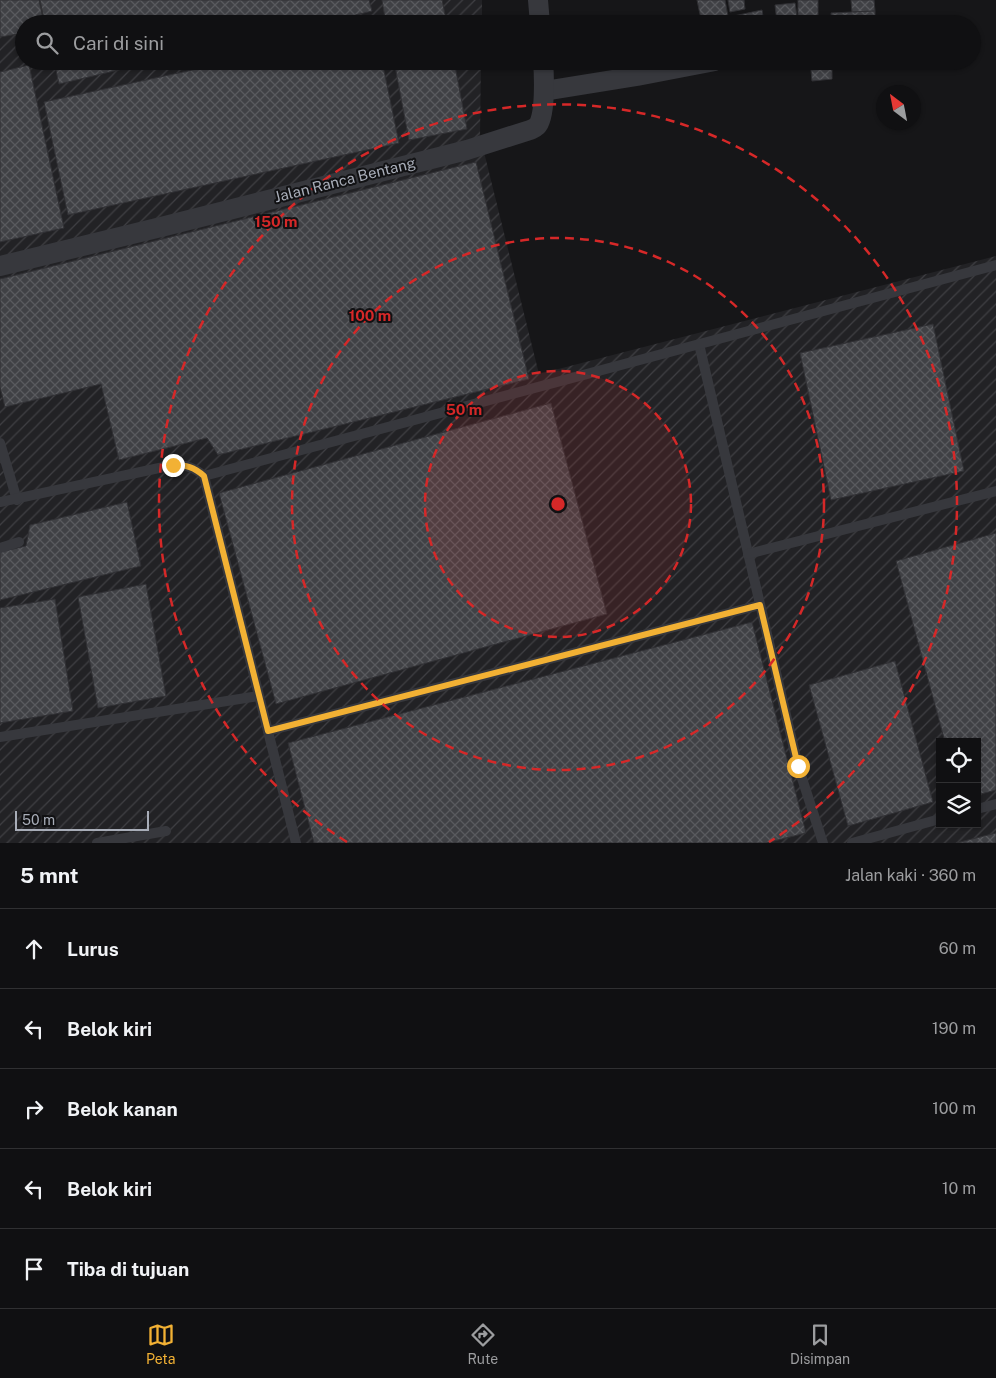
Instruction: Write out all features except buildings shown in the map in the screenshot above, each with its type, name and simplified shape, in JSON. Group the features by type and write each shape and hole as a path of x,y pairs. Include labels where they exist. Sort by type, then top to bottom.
{"street":[{"path":"538,0 539,15"},
{"name":"Jalan Ranca Bentang","path":"0,266 467,150 530,130 537,126 540,120 544,91 543,70"},
{"path":"544,91 668,70"}],"lane":[{"path":"204,476 996,265"},
{"path":"699,344 798,766 823,843"},
{"path":"0,443 17,500"},
{"path":"0,502 17,500 173,465 186,465 196,469 204,476 296,843"},
{"path":"748,554 996,491"},
{"path":"0,548 19,542"},
{"path":"268,731 760,605"},
{"path":"0,737 258,696"},
{"path":"981,808 996,804"},
{"path":"852,843 936,820"},
{"path":"97,843 166,831"}],"shaded area":[{"path":"0,0 482,0 482,15 15,15 15,70 481,70 480,136 539,374 996,256 996,843 0,843"}],"route":[{"path":"173,465 186,465 196,469 204,476 268,731 760,605 798,766"}]}
